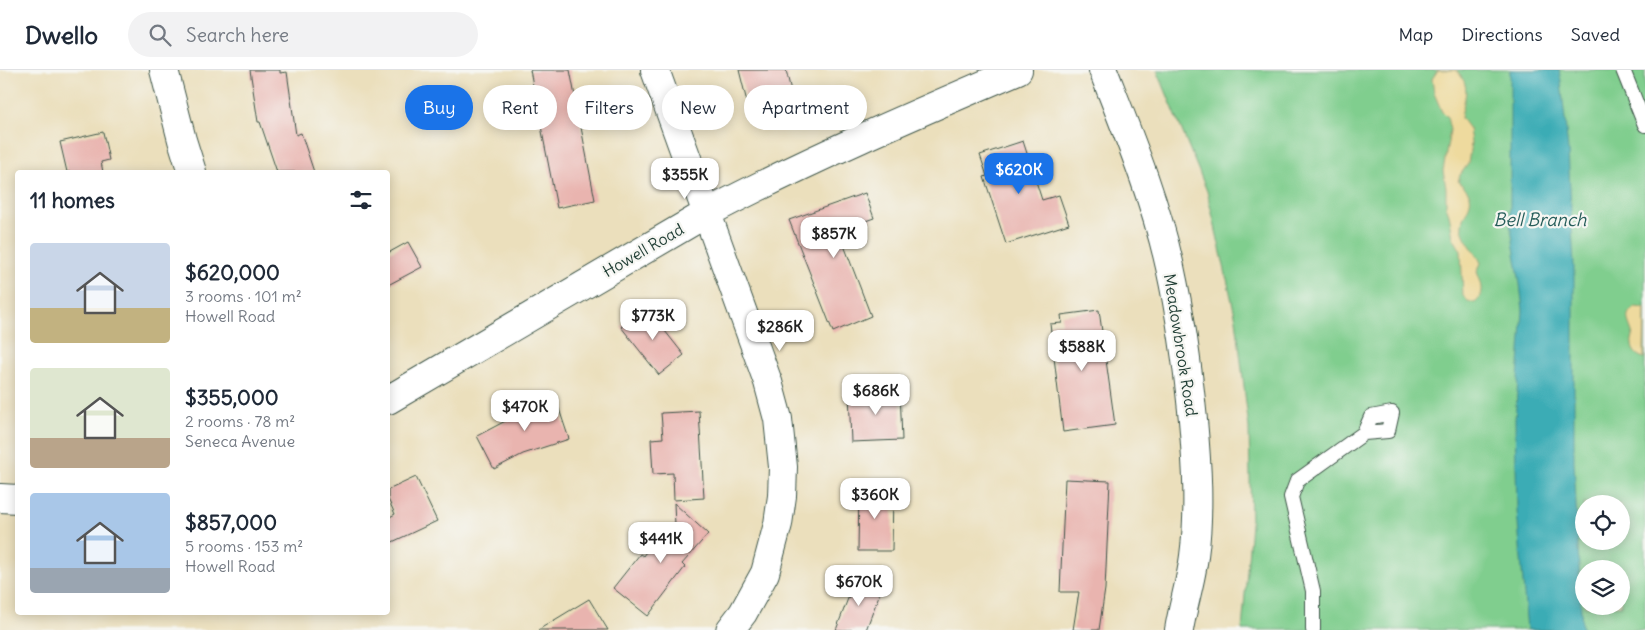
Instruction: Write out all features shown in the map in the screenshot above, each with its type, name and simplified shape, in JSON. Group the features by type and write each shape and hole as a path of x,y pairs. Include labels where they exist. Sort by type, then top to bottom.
{"street":[{"path":"164,70 191,170"},
{"path":"656,70 768,382 778,419 783,467 782,496 778,524 765,573 743,613 730,630"},
{"name":"Howell Road","path":"390,399 706,213 891,125 1018,70"},
{"name":"Meadowbrook Road","path":"1102,70 1129,137 1170,266 1190,394 1195,445 1196,518 1194,556 1179,630"},
{"path":"0,498 15,499"}],"lane":[{"path":"1623,70 1645,125"},
{"path":"1313,630 1313,591 1291,497 1297,481 1364,433"}],"green space":[{"path":"1157,70 1645,70 1645,630 1242,630 1251,524 1249,428 1236,319 1207,191"}],"sand":[{"path":"1438,70 1456,70 1466,88 1461,118 1469,129 1471,143 1468,164 1460,175 1458,182 1467,190 1470,198 1462,223 1463,233 1481,263 1477,272 1482,292 1475,303 1468,301 1463,296 1461,251 1453,237 1446,206 1446,188 1443,171 1450,130 1447,117 1442,112 1434,93 1432,79"},
{"path":"1635,307 1645,309 1644,358 1635,353 1632,347 1633,336 1628,314"}],"water":[{"name":"Bell Branch","path":"1510,70 1559,70 1568,150 1574,266 1575,550 1578,550 1579,560 1575,560 1575,615 1581,615 1582,630 1527,630 1517,511 1515,420 1523,310 1510,223"}],"building":[{"path":"250,70 280,70 280,73 287,72 296,135 301,133 313,170 276,170 260,122 258,122"},
{"path":"530,70 570,70 573,85 567,85 567,130 582,130 595,200 557,208 542,130 557,130 557,85 533,85"},
{"path":"739,70 786,70 790,85 744,85 744,90"},
{"path":"103,132 109,160 101,162 103,170 67,170 60,142"},
{"path":"1023,141 1042,200 1059,195 1069,224 1006,244 984,177 987,176 980,155"},
{"path":"865,193 874,218 840,230 842,240 871,316 833,332 789,220"},
{"path":"408,242 422,267 390,284 390,252"},
{"path":"646,307 684,355 659,375 621,327"},
{"path":"1099,310 1115,425 1063,432 1050,324 1062,323 1061,315"},
{"path":"900,390 902,440 851,442 849,392"},
{"path":"554,394 569,439 523,454 494,469 477,436 530,408 528,403"},
{"path":"699,411 704,498 674,500 673,473 653,474 651,439 663,438 661,413"},
{"path":"416,477 437,521 390,543 390,517 395,514 390,503 390,489"},
{"path":"1065,479 1110,481 1105,589 1099,630 1073,630 1079,592 1060,592"},
{"path":"859,489 893,490 892,551 858,551"},
{"path":"674,503 708,534 682,564 685,567 648,616 613,588 640,554 643,556 653,542 657,545 675,525"},
{"path":"855,580 881,590 866,630 836,630"},
{"path":"589,599 608,630 538,630"}]}
